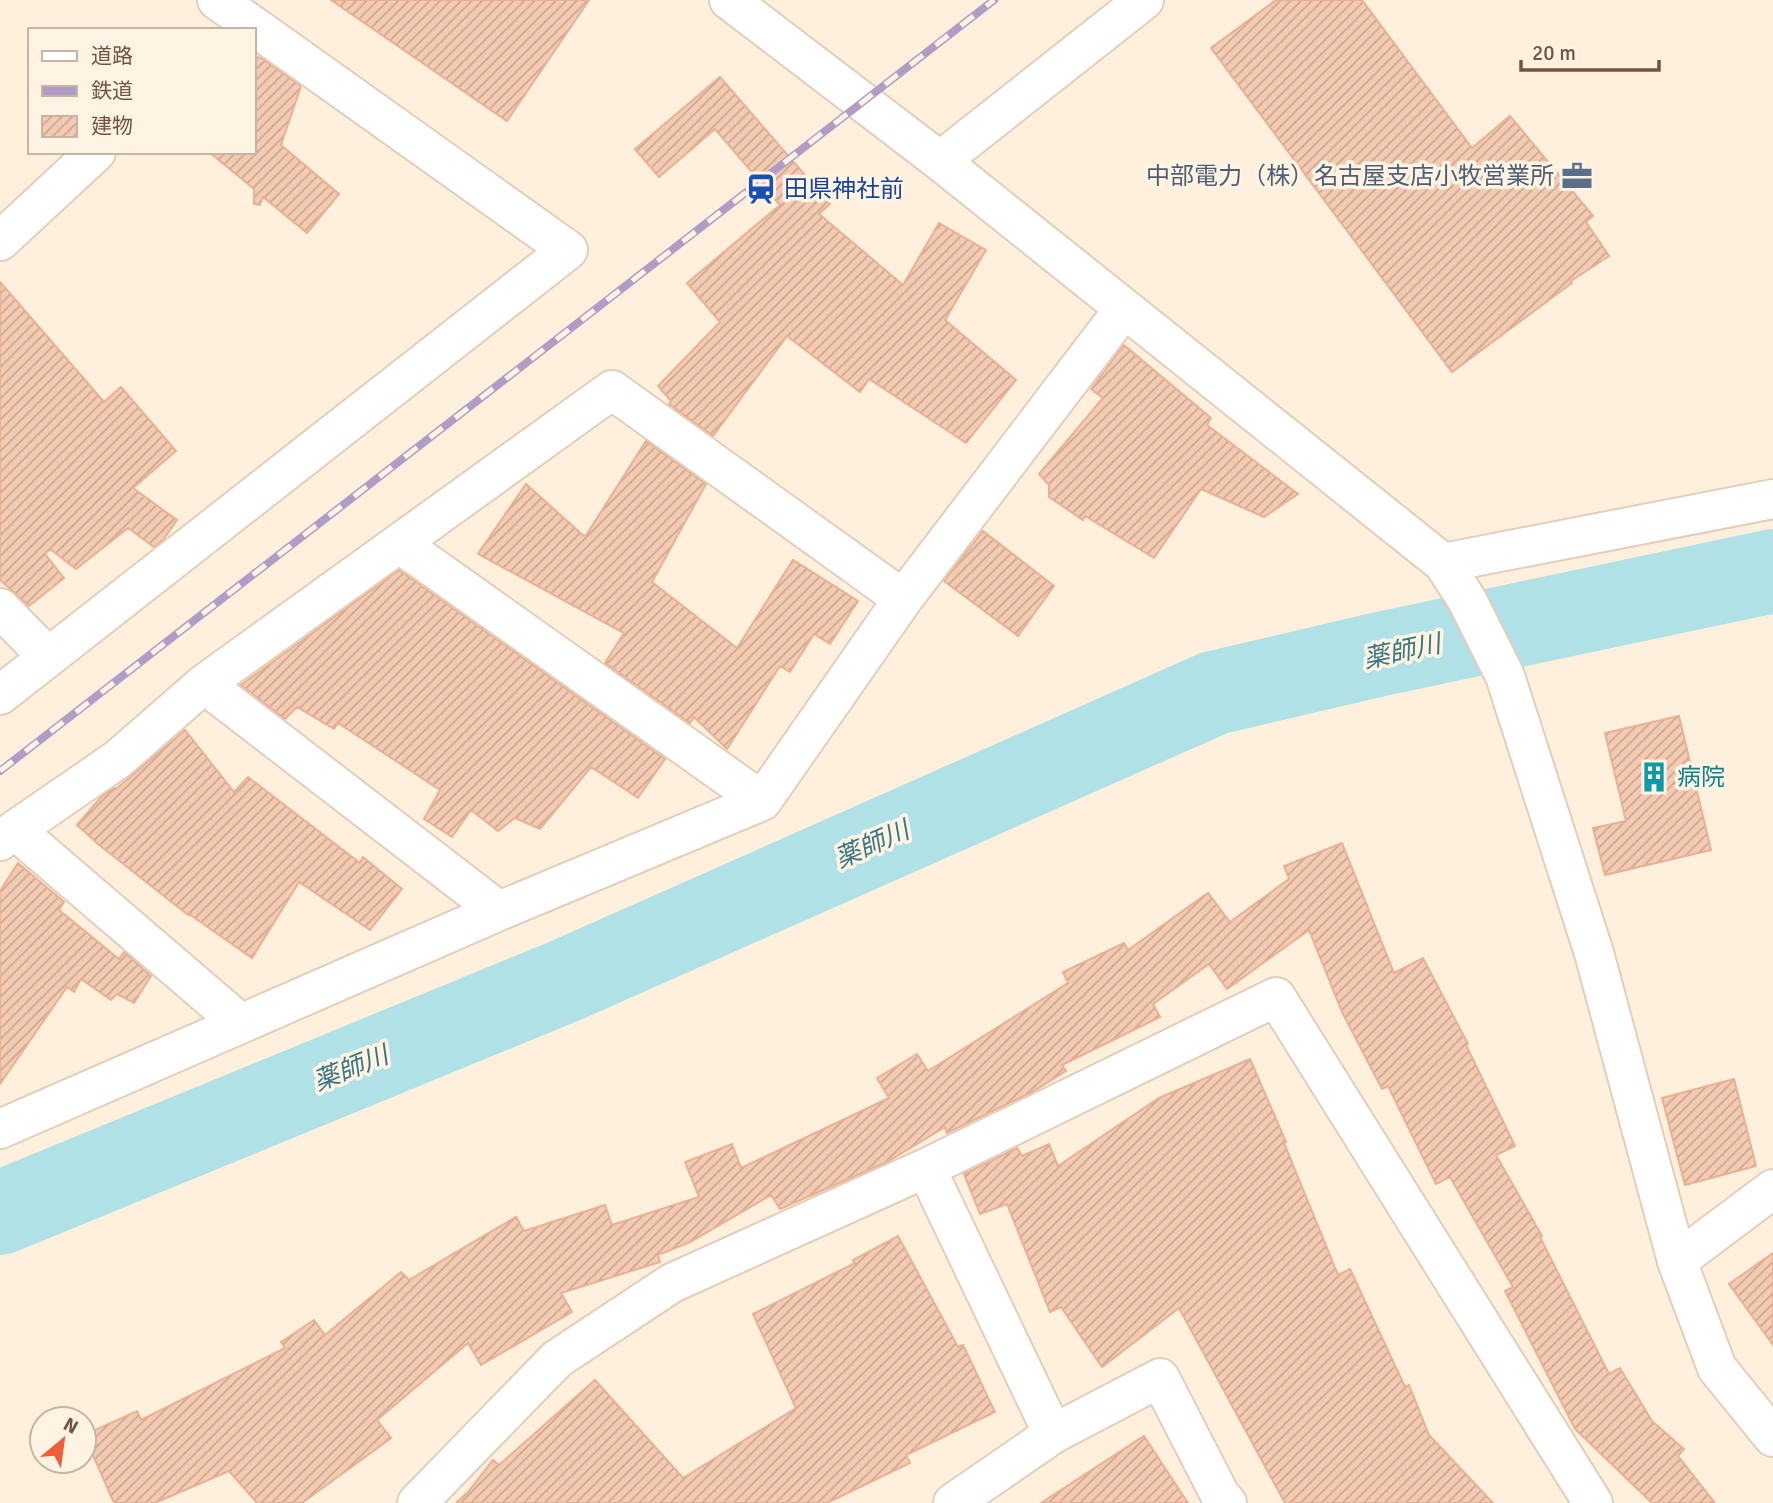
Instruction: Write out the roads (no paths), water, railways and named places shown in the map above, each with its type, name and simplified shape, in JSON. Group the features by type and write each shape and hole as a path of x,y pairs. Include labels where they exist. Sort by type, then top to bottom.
{"street":[{"path":"729,0 940,161 1443,563 1467,600 1505,676 1594,953 1677,1261 1717,1368 1773,1437"},
{"path":"940,161 1144,0"},
{"path":"230,16 247,28"},
{"path":"0,695 568,250 256,34"},
{"path":"0,241 94,154"},
{"path":"0,1129 499,911 762,801 903,599 1124,309"},
{"path":"240,1023 7,835 118,758 204,684 612,390 903,599"},
{"path":"1443,563 1773,499"},
{"path":"400,544 762,801"},
{"path":"0,608 48,657"},
{"path":"204,684 499,911"},
{"path":"417,1503 557,1359 672,1283 926,1168 1276,997 1593,1503"},
{"path":"926,1168 1053,1434"},
{"path":"1677,1261 1773,1189"},
{"path":"953,1503 1053,1434 1160,1377 1227,1503"}],"waterway":[{"name":"薬師川","path":"0,1213 567,980 1214,693 1376,655 1773,571"}],"railway":[{"path":"0,771 994,0"}],"place":[{"name":"中部電力（株）名古屋支店小牧営業所","path":"1577,176"},
{"name":"田県神社前","path":"761,189"},
{"name":"病院","path":"1654,777"}]}
